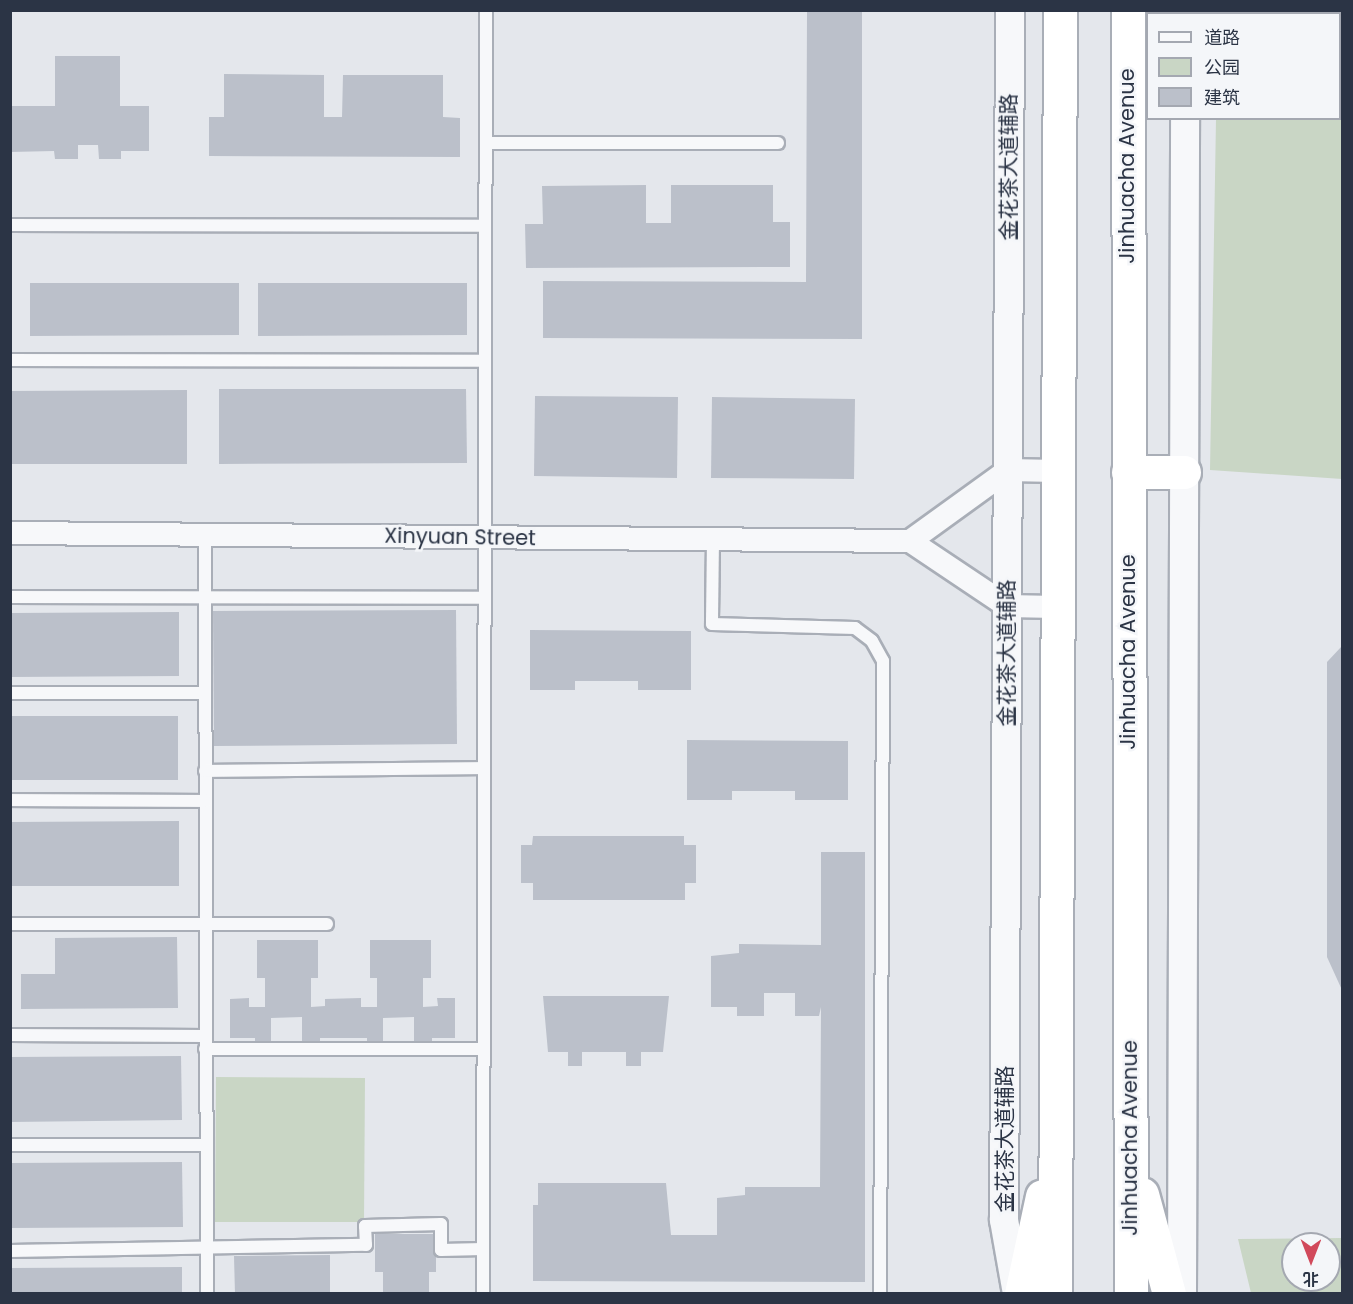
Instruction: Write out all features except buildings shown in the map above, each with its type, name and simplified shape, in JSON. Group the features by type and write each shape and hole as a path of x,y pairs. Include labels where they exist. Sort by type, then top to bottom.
{"highway":[{"path":"1055,1293 1060,10"},
{"name":"Jinhuacha Avenue","path":"1128,10 1137,47 1128,472 1131,1293"},
{"path":"1128,472 1184,472"},
{"path":"1019,1293 1056,1129"},
{"path":"1130,1151 1169,1293"}],"street":[{"name":"金花茶大道辅路","path":"1010,10 1005,1220 1019,1293"},
{"path":"1182,1293 1185,120"},
{"path":"1056,607 1007,606 910,541 1008,470 1057,471"},
{"name":"Xinyuan Street","path":"10,533 910,541"}],"lane":[{"path":"483,1293 486,10"},
{"path":"486,143 778,143"},
{"path":"10,225 485,226"},
{"path":"10,360 485,361"},
{"path":"205,535 207,1293"},
{"path":"713,539 712,624 855,628 872,641 883,661 880,1293"},
{"path":"10,597 485,598"},
{"path":"10,693 205,693"},
{"path":"206,771 484,768"},
{"path":"10,801 206,801"},
{"path":"10,924 327,924"},
{"path":"10,1035 206,1036"},
{"path":"206,1049 484,1049"},
{"path":"10,1145 206,1145"},
{"path":"10,1251 366,1245 365,1226 441,1224 441,1250 483,1249"}],"green space":[{"path":"1218,11 1342,11 1342,479 1210,470 1216,120 1341,120 1341,12"},
{"path":"216,1077 365,1078 364,1222 215,1222"},
{"path":"1342,1238 1342,1293 1251,1293 1238,1239 1281,1239 1281,1292 1341,1292"}]}
